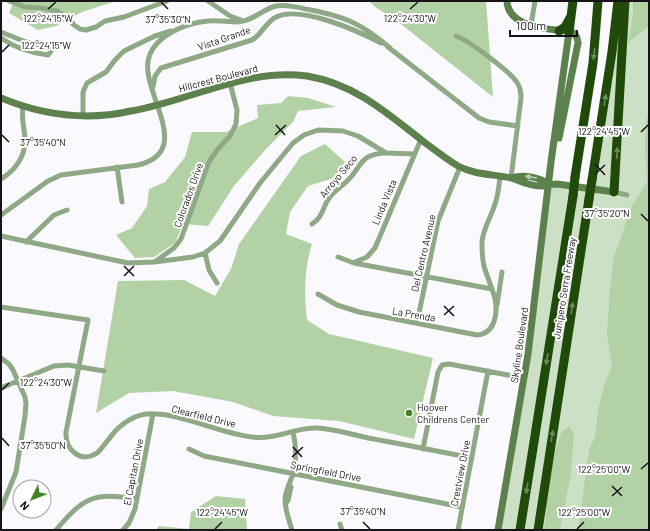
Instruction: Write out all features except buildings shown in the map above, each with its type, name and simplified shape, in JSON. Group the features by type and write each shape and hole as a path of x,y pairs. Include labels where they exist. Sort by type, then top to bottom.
{"highway":[{"path":"564,31 572,14 573,1"},
{"name":"Junipero Serra Freeway","path":"520,530 593,63 598,1"},
{"name":"Junipero Serra Freeway","path":"538,530 613,48 618,1"},
{"path":"614,192 625,1"}],"street":[{"path":"8,1 25,7 57,11 80,29 86,30 96,27 105,21 167,1"},
{"path":"208,1 235,18 246,21"},
{"path":"507,1 508,10 520,22 564,31"},
{"path":"531,25 535,1"},
{"path":"83,116 83,92 87,83 106,72 124,51 155,36 188,25 206,21 246,21 269,8 281,5 339,16 368,30 390,48"},
{"name":"Vista Grande","path":"153,88 155,76 162,68 252,40 270,21 276,17 288,14 303,15 337,23 356,30 390,48 479,118 489,122 518,126"},
{"path":"1,215 54,178 69,174 145,163 156,156 160,151 165,133 147,70 147,64 151,52 158,42 176,30"},
{"name":"Skyline Boulevard","path":"498,530 524,378 549,184 551,162 564,31 576,35 578,43 555,158 551,162"},
{"path":"1,32 26,42 48,47 51,51 48,55 34,53 14,46 1,38"},
{"path":"456,36 466,41 517,81 520,87 521,98 512,178"},
{"name":"Hillcrest Boulevard","path":"1,98 23,106 53,113 83,116 115,114 158,105 250,78 277,74 307,76 352,90 421,139 442,156 460,167 483,174 500,177 512,178 518,176 536,178 549,184 614,192"},
{"name":"Colorados Drive","path":"154,262 174,248 181,239 209,162 234,130 237,110 230,83"},
{"path":"1,179 13,170 23,153 25,145 22,117 23,106"},
{"path":"1,236 128,263 154,262 193,256 205,253 216,245 224,236 260,183 293,143 304,135 318,130 343,131 358,136 386,153 414,154"},
{"name":"Linda Vista","path":"354,263 367,257 375,248 421,139"},
{"name":"Arroyo Seco","path":"312,224 322,215 325,204 331,195 348,180 363,160 373,155 386,153"},
{"path":"117,167 122,202"},
{"name":"Del Centro Avenue","path":"417,323 438,221 460,167"},
{"name":"La Prenda","path":"495,311 496,303 482,258 482,240 484,231 497,200 500,177"},
{"path":"614,192 627,194"},
{"path":"26,242 54,215 67,210"},
{"path":"205,253 209,270 217,283"},
{"path":"338,257 354,263 492,289"},
{"name":"La Prenda","path":"318,294 327,300 348,309 370,315 482,334 491,328 502,272"},
{"name":"Clearfield Drive","path":"1,308 88,320 66,432 67,444 70,450 82,456 89,456 96,453 102,448 115,431 136,416 153,414 184,419 250,437 267,438 316,428 472,458"},
{"path":"1,358 9,364 18,380 25,398 25,416 16,472 1,509"},
{"path":"423,448 438,372 442,365 449,364 524,378"},
{"path":"1,388 54,366 68,365 104,371"},
{"name":"Crestview Drive","path":"458,530 488,371"},
{"name":"El Capitan Drive","path":"123,530 132,516 137,499 153,414"},
{"path":"292,530 286,512 285,500 293,474 297,450 293,432"},
{"name":"Springfield Drive","path":"189,449 204,456 462,507"},
{"path":"56,530 76,509 87,501 109,496 137,499"},
{"path":"340,524 342,530"}],"green space":[{"path":"14,1 116,1 82,12 56,26 38,30 9,13"},
{"path":"369,1 486,1 493,97 397,21 375,7"},
{"path":"618,1 649,1 649,530 498,530 524,378 549,182 591,189"},
{"path":"633,1 649,1 649,26 628,43 633,14"},
{"path":"288,96 308,98 336,107 298,111 293,122 265,150 234,186 208,226 183,224 175,243 154,257 135,258 116,235 132,228 147,206 149,189 165,182 185,157 192,132 226,132 258,118 257,105 281,103"},
{"path":"649,113 649,530 578,530 589,450 595,437 598,411 604,385 612,367 607,334 614,256 624,229 628,212 647,182 645,149 646,121"},
{"path":"325,144 345,162 334,178 308,186 290,212 286,234 312,244 307,263 305,282 307,320 329,334 433,358 414,439 339,421 273,416 233,402 173,391 129,393 96,413 118,281 184,280 215,296 231,269 239,244 301,156"},
{"path":"570,426 574,435 571,473 560,530 543,530 548,484 554,457 562,431"},
{"path":"216,496 245,499 247,530 156,530 159,526 189,529 191,512"}],"place":[{"name":"Hoover Childrens Center","path":"409,413"}]}
